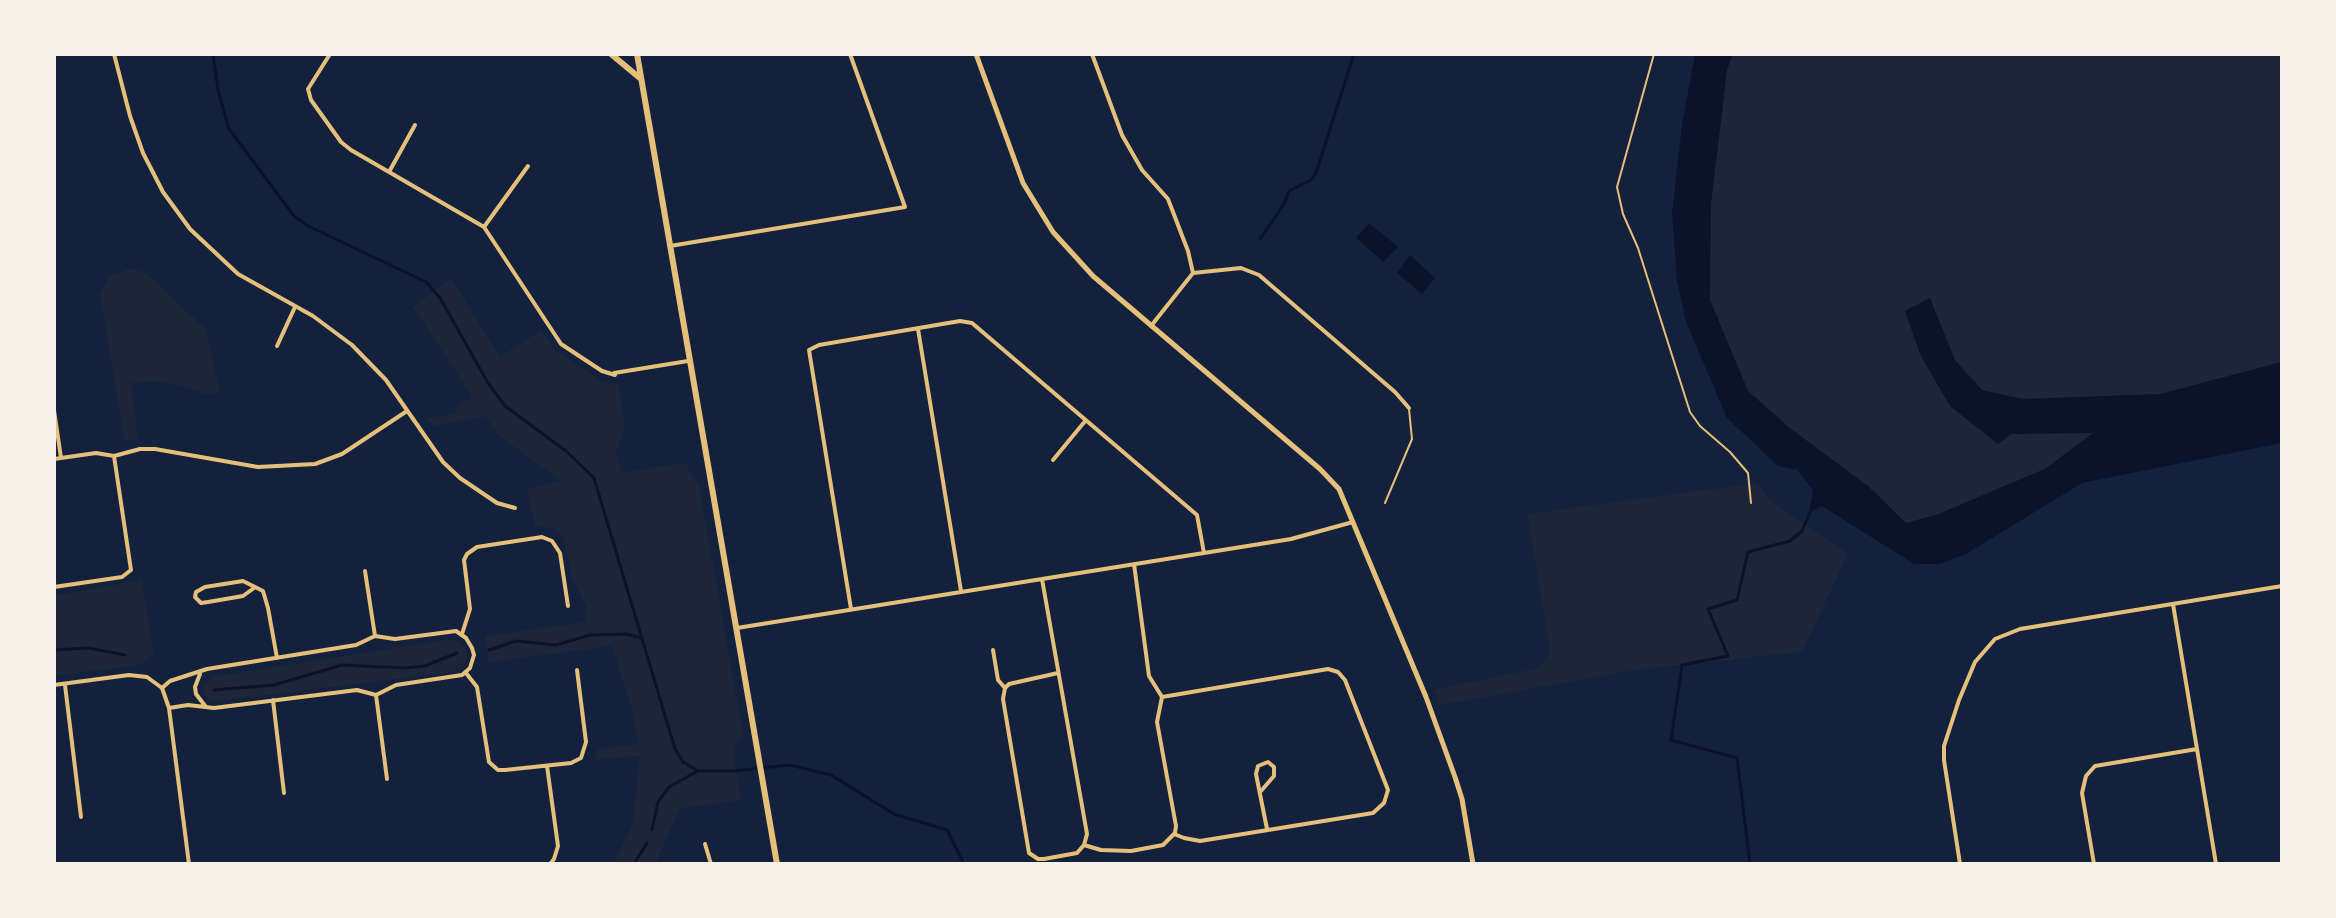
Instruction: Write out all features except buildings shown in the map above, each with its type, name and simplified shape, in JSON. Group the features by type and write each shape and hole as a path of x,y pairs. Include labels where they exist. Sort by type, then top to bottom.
{"main road":[{"path":"611,54 641,79"},
{"path":"637,54 777,864"}],"street":[{"path":"116,54 130,116 143,153 163,192 185,223 238,274 334,330 352,345 386,380 451,470 497,503 515,508"},
{"path":"330,54 308,89 311,100 341,142 484,227 561,344 602,371 615,375 688,361"},
{"path":"670,246 905,207 850,54"},
{"path":"976,54 1013,160 1035,206 1072,255 1339,489 1426,697 1455,777 1473,864"},
{"path":"1092,54 1122,135 1142,170 1168,199 1193,273"},
{"path":"389,172 415,125"},
{"path":"484,227 528,166"},
{"path":"1151,326 1193,273 1241,268 1259,275 1395,392 1409,408"},
{"path":"277,346 295,307"},
{"path":"851,609 809,350 819,345 960,321 972,323 1197,515 1204,553"},
{"path":"918,329 962,592"},
{"path":"54,410 61,458"},
{"path":"54,459 96,453 114,456 140,449 155,449 258,467 315,464 342,454 407,411"},
{"path":"1053,460 1086,420"},
{"path":"54,587 122,577 131,570 114,456"},
{"path":"737,628 1291,539 1354,522"},
{"path":"462,634 470,609 464,560 477,547 542,537 552,541 560,553 568,606"},
{"path":"1084,845 1101,850 1131,851 1163,845 1174,834 1176,826 1157,722 1162,697 1149,676 1134,564"},
{"path":"365,571 375,636"},
{"path":"1042,579 1087,834 1084,845 1077,853 1038,859 1029,853 1003,699 1005,688 1015,682 1058,673"},
{"path":"254,588 243,596 208,602 201,603 195,597 196,592 205,587 243,581 263,591 277,658"},
{"path":"1960,864 1944,746 1959,700 1982,650 1995,639 2020,629 2282,586"},
{"path":"2173,604 2216,864"},
{"path":"162,688 170,681 184,679 207,669 356,645 375,636 395,639 449,631 462,634 470,642 474,655 466,673 454,678 396,685 376,695 357,690 206,707 188,705 169,708"},
{"path":"993,650 998,680 1005,688"},
{"path":"1162,697 1328,669 1338,672 1345,680 1388,790 1384,803 1373,813 1200,841 1174,834"},
{"path":"466,673 477,687 489,762 498,770 547,766 581,758 586,742 577,670"},
{"path":"188,705 200,673"},
{"path":"54,685 139,676 154,681 162,688 169,708 189,864"},
{"path":"184,679 196,690 206,707"},
{"path":"65,684 81,817"},
{"path":"376,695 387,779"},
{"path":"273,700 284,793"},
{"path":"2094,864 2082,793 2086,776 2095,766 2197,749"},
{"path":"1261,791 1274,776 1274,767 1268,762 1261,763 1256,769 1267,829"},
{"path":"547,766 558,846 550,864"},
{"path":"705,844 711,864"}],"lane":[{"path":"1385,503 1412,439 1409,408"}],"path":[{"path":"1654,54 1617,187 1623,214 1638,248 1690,412 1748,473 1751,503"}],"shaded area":[{"path":"1695,54 1733,54 1727,70 1711,203 1710,300 1748,391 1791,429 1868,486 1906,523 1936,515 2045,469 2093,433 2011,434 1998,444 1950,406 1921,356 1905,311 1930,298 1955,360 1982,390 2023,399 2160,394 2282,362 2282,443 2082,483 1966,554 1940,564 1914,564 1822,506 1809,513 1813,490 1797,470 1778,466 1727,418 1686,322 1677,281 1672,214 1682,125"},
{"path":"1729,54 2282,54 2282,362 2160,394 2074,402 2023,399 1982,391 1955,360 1929,298 1905,311 1921,356 1950,406 1998,444 2010,434 2094,432 2045,469 1936,515 1906,523 1868,486 1755,404 1704,293 1711,203"},
{"path":"1369,223 1398,247 1383,262 1356,238"},
{"path":"1410,255 1435,278 1422,294 1397,273"},
{"path":"132,268 147,274 206,329 220,393 204,394 180,385 154,381 131,383 138,440 124,440 100,294 109,277"},
{"path":"451,278 500,357 541,330 556,350 603,383 619,384 625,430 616,452 622,473 685,463 699,485 743,735 733,748 741,800 680,808 655,864 613,864 633,824 640,756 596,759 598,749 639,744 612,646 489,662 485,636 586,622 586,606 571,577 564,539 555,528 535,527 527,489 561,481 498,435 485,416 434,426 426,418 455,414 459,404 473,398 413,307"},
{"path":"1757,483 1769,500 1848,554 1802,652 1641,669 1440,705 1434,690 1538,668 1550,652 1527,514"},
{"path":"142,580 154,654 140,665 54,676 54,596"},
{"path":"453,639 466,649 467,658 463,667 452,672 212,702 204,696 203,686 212,677"}],"waterway":[{"path":"213,54 218,90 229,129 294,216 308,226 426,282 440,298 488,383 505,406 566,451 594,478 675,749 683,762 698,771 790,765 831,775 894,814 947,830 964,864"},
{"path":"1260,239 1284,204 1289,191 1311,180 1316,173 1354,54"},
{"path":"1750,864 1737,758 1671,740 1682,665 1728,656 1708,609 1737,600 1748,552 1790,541 1802,531 1810,512"},
{"path":"489,650 516,641 556,645 590,635 626,634 642,638"},
{"path":"54,650 88,648 125,655"},
{"path":"214,690 274,685 342,665 425,666 457,653"},
{"path":"652,830 658,802 669,787 698,771"},
{"path":"634,864 647,843"}]}
